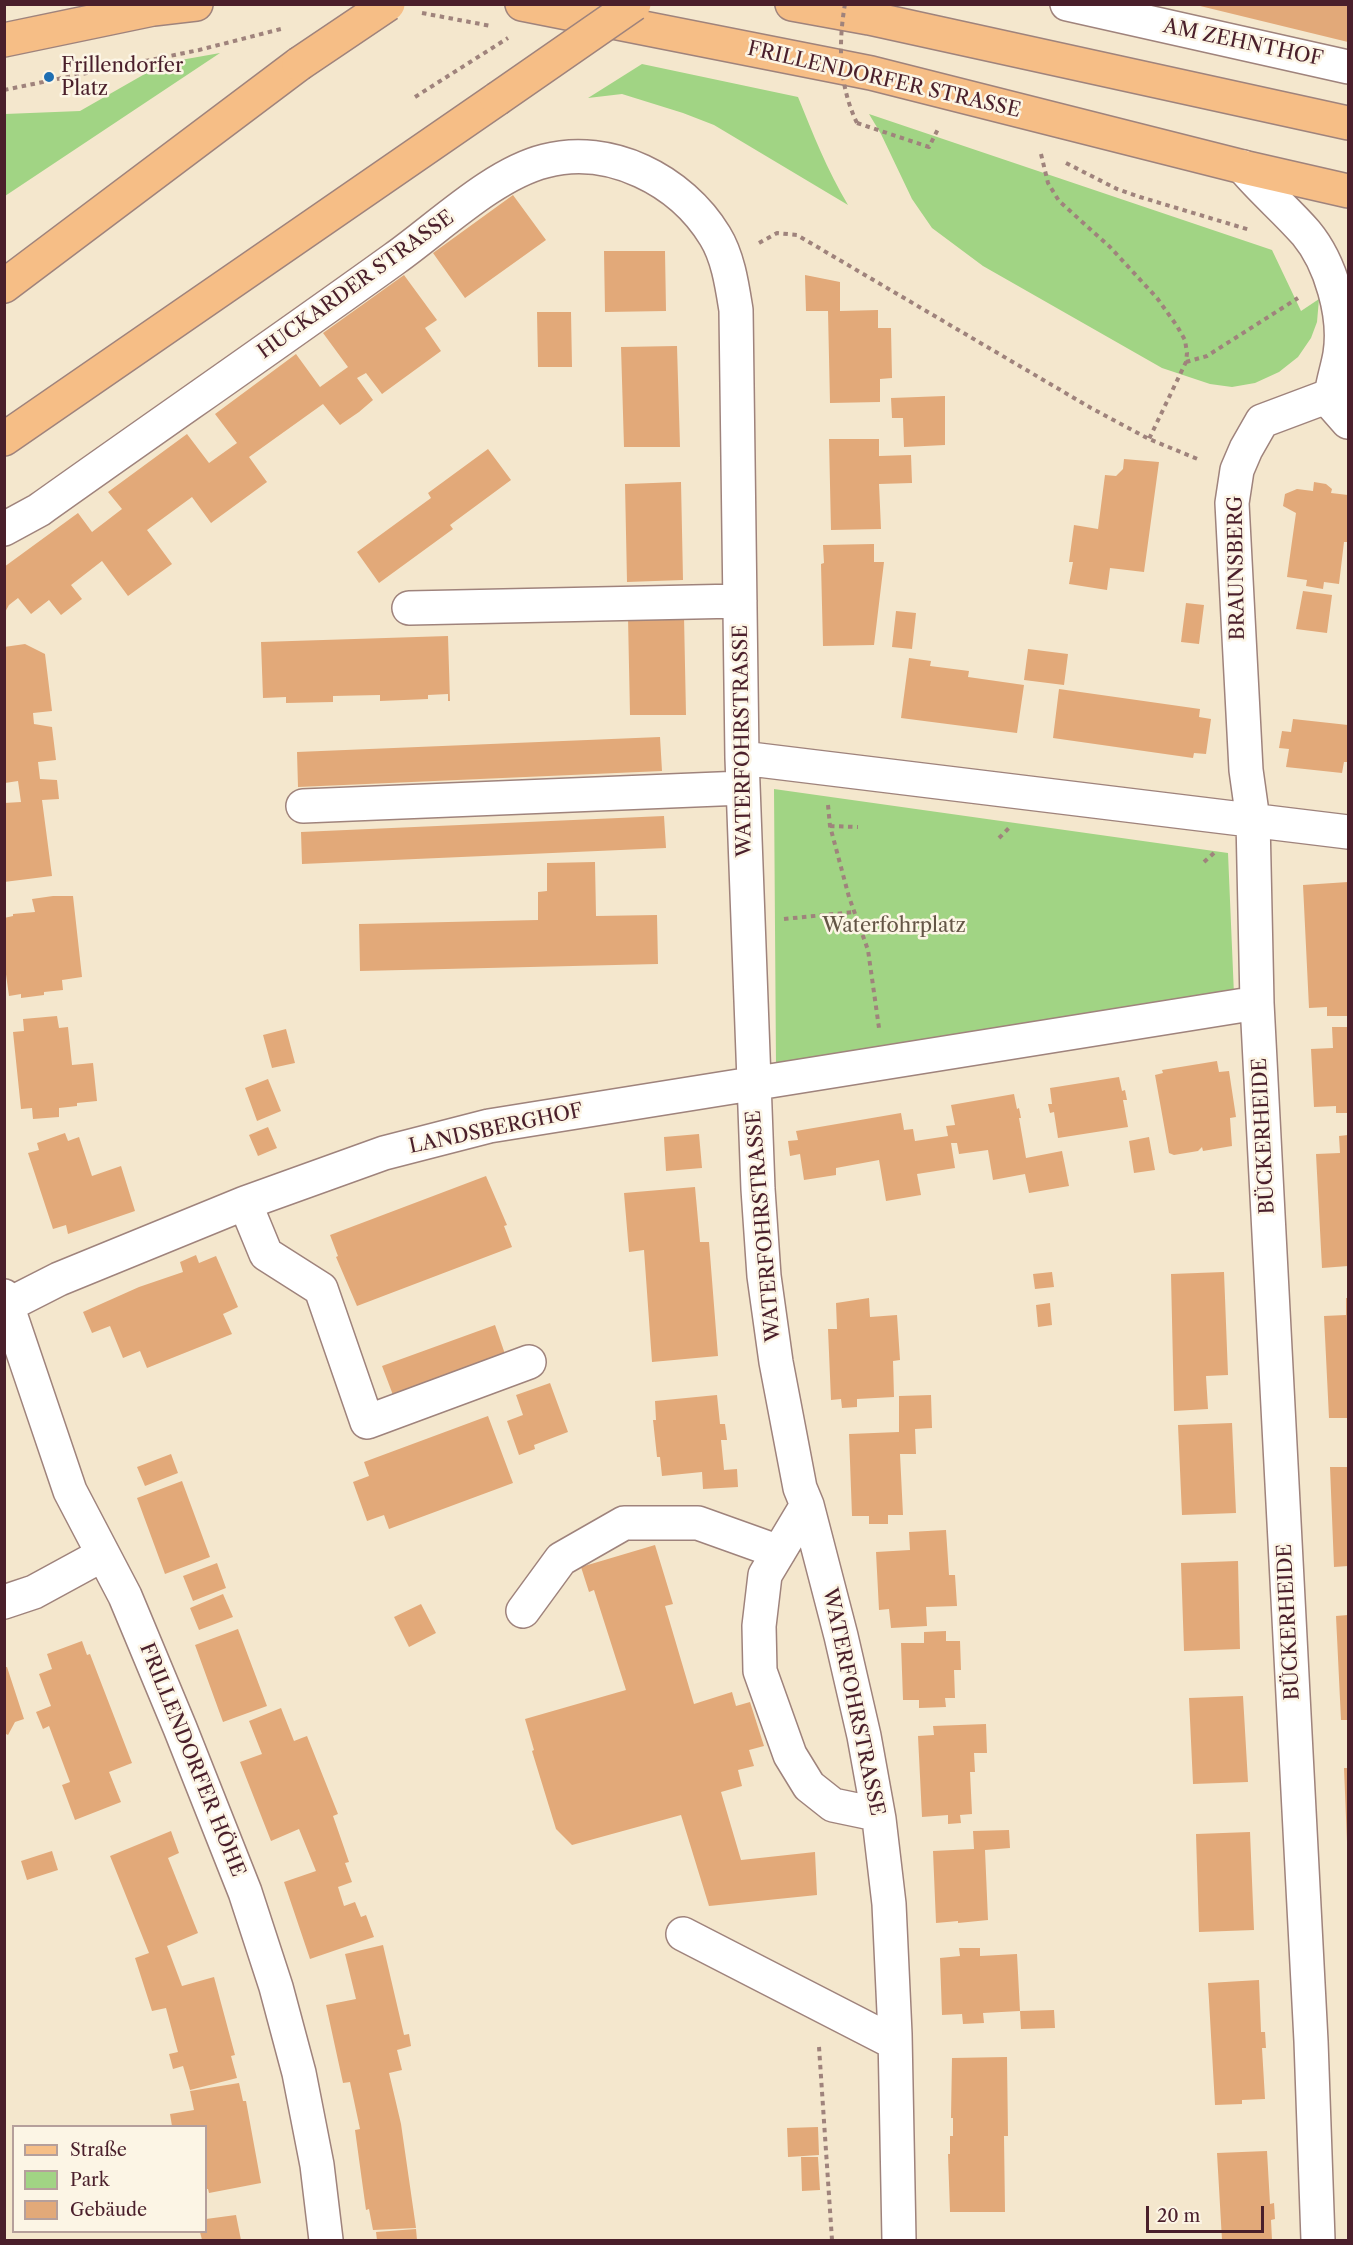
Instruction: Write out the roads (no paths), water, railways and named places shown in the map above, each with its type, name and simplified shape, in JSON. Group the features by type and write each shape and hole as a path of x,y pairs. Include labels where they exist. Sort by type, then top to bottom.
{"main road":[{"path":"4,40 121,15 196,4"},
{"path":"4,286 300,64 388,4"},
{"name":"FRILLENDORFER STRASSE","path":"522,4 871,74 1348,191"},
{"path":"4,439 634,4"},
{"path":"792,4 869,18 1348,123"}],"street":[{"name":"AM ZEHNTHOF","path":"1067,4 1348,67"},
{"name":"HUCKARDER STRASSE","path":"4,530 39,510 386,265 499,181 523,168 546,160 572,158 600,159 648,172 663,181 692,206 717,238"},
{"path":"1243,167 1263,191 1307,235 1322,255 1337,299 1341,325 1335,388 1348,422"},
{"name":"WATERFOHRSTRASSE","path":"717,238 732,284 736,310 747,920 758,1189 765,1286 776,1362 800,1488 807,1505 841,1636 862,1725 876,1814 879,1819 889,1904 895,2043 899,2241"},
{"name":"BRAUNSBERG","path":"1253,820 1246,770 1232,503 1237,470 1262,421 1335,388"},
{"path":"409,608 740,601"},
{"path":"303,806 743,773 827,769 1348,832"},
{"path":"754,1083 882,1065 1257,1003 1253,820"},
{"name":"BÜCKERHEIDE","path":"1257,1003 1311,2041 1318,2241"},
{"name":"LANDSBERGHOF","path":"5,1303 244,1203 384,1152 489,1126 754,1083"},
{"path":"244,1203 266,1254 321,1289 367,1422 529,1362"},
{"name":"FRILLENDORFER HÖHE","path":"5,1303 70,1491 125,1596 185,1739 245,1892 276,1987 299,2073 317,2165 326,2241"},
{"path":"807,1505 765,1575 759,1626 760,1671 790,1755 809,1786 833,1806 876,1814"},
{"path":"523,1611 561,1559 624,1523 698,1523 779,1552"},
{"path":"4,1602 34,1592 102,1555"},
{"path":"683,1934 895,2043"}],"place":[{"name":"Frillendorfer Platz","path":"49,77"}],"park label":[{"name":"Waterfohrplatz","path":"894,926"}]}
